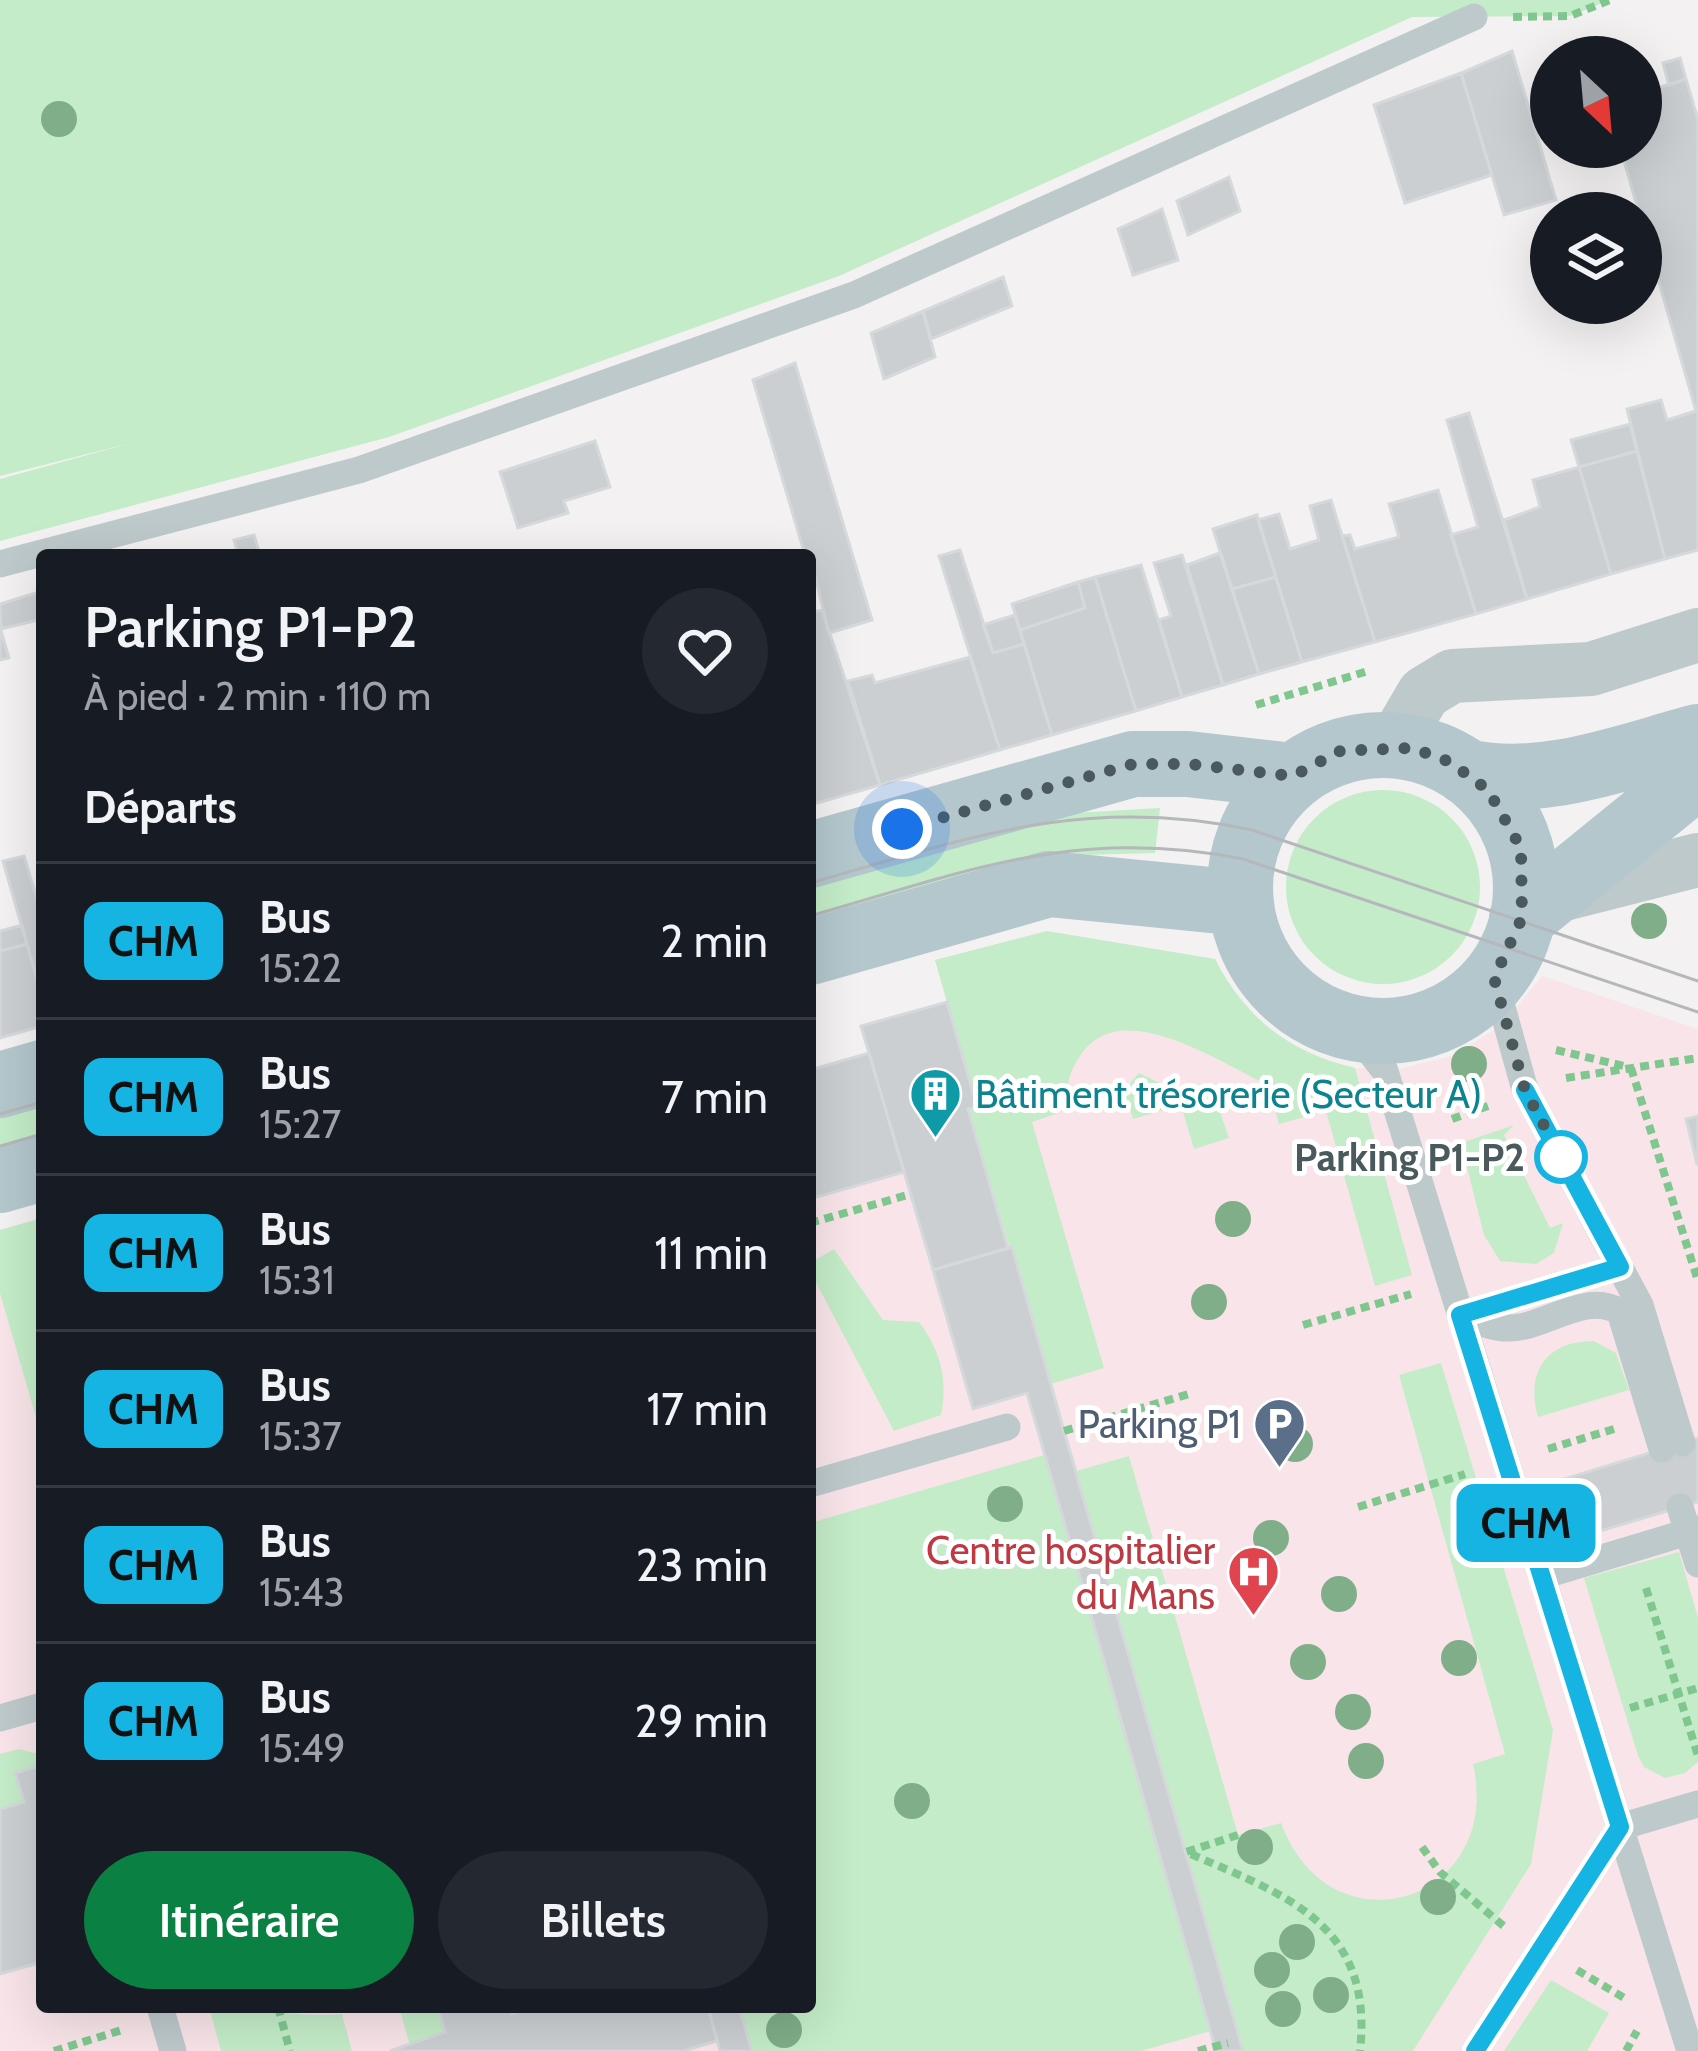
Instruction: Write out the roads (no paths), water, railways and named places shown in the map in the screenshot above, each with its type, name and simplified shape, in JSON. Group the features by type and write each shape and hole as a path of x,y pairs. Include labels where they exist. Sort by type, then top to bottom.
{"main road":[{"path":"1466,772 1500,806 1521,848 1534,908 1502,1008 1395,1029 1350,1027 1309,1010 1275,981 1252,944 1241,903 1243,859 1252,830 1293,776 1340,751 1393,746 1432,754 1466,772 1505,781 1587,767 1698,737"},
{"path":"816,853 1133,764 1188,764 1293,776"},
{"path":"1534,908 1698,775"},
{"path":"816,950 1049,884 1241,903"},
{"path":"0,1085 36,1075"},
{"path":"0,1180 36,1170"}],"street":[{"path":"1393,746 1424,694 1452,676 1591,669 1698,635"},
{"path":"1534,908 1698,860"}],"lane":[{"path":"57,549 359,470 854,295 1474,17"},
{"path":"0,564 36,555"},
{"path":"1460,1315 1508,1328 1597,1304 1614,1307 1620,1312 1672,1446 1640,1305 1525,1090 1502,1008"},
{"path":"1350,1027 1384,1071 1516,1493"},
{"path":"1460,1315 1620,1267"},
{"path":"816,1482 1007,1427"},
{"path":"1690,2051 1538,1563 1634,1548 1688,1523 1698,1564"},
{"path":"0,1718 36,1708"},
{"path":"1475,2051 1620,1827 1698,1804"},
{"path":"161,2013 173,2051"}],"tram line":[{"path":"816,881 1028,826 1135,817 1192,820 1252,830 1698,981"},
{"path":"816,914 1023,858 1127,848 1183,850 1243,859 1698,1012"},
{"path":"0,1114 36,1104"},
{"path":"0,1146 36,1136"}],"place":[{"name":"Bâtiment trésorerie (Secteur A)","path":"936,1140"},
{"name":"Parking P1-P2","path":"1561,1157"},
{"name":"Parking P1","path":"1280,1470"},
{"name":"Centre hospitalier du Mans","path":"1254,1618"}]}
